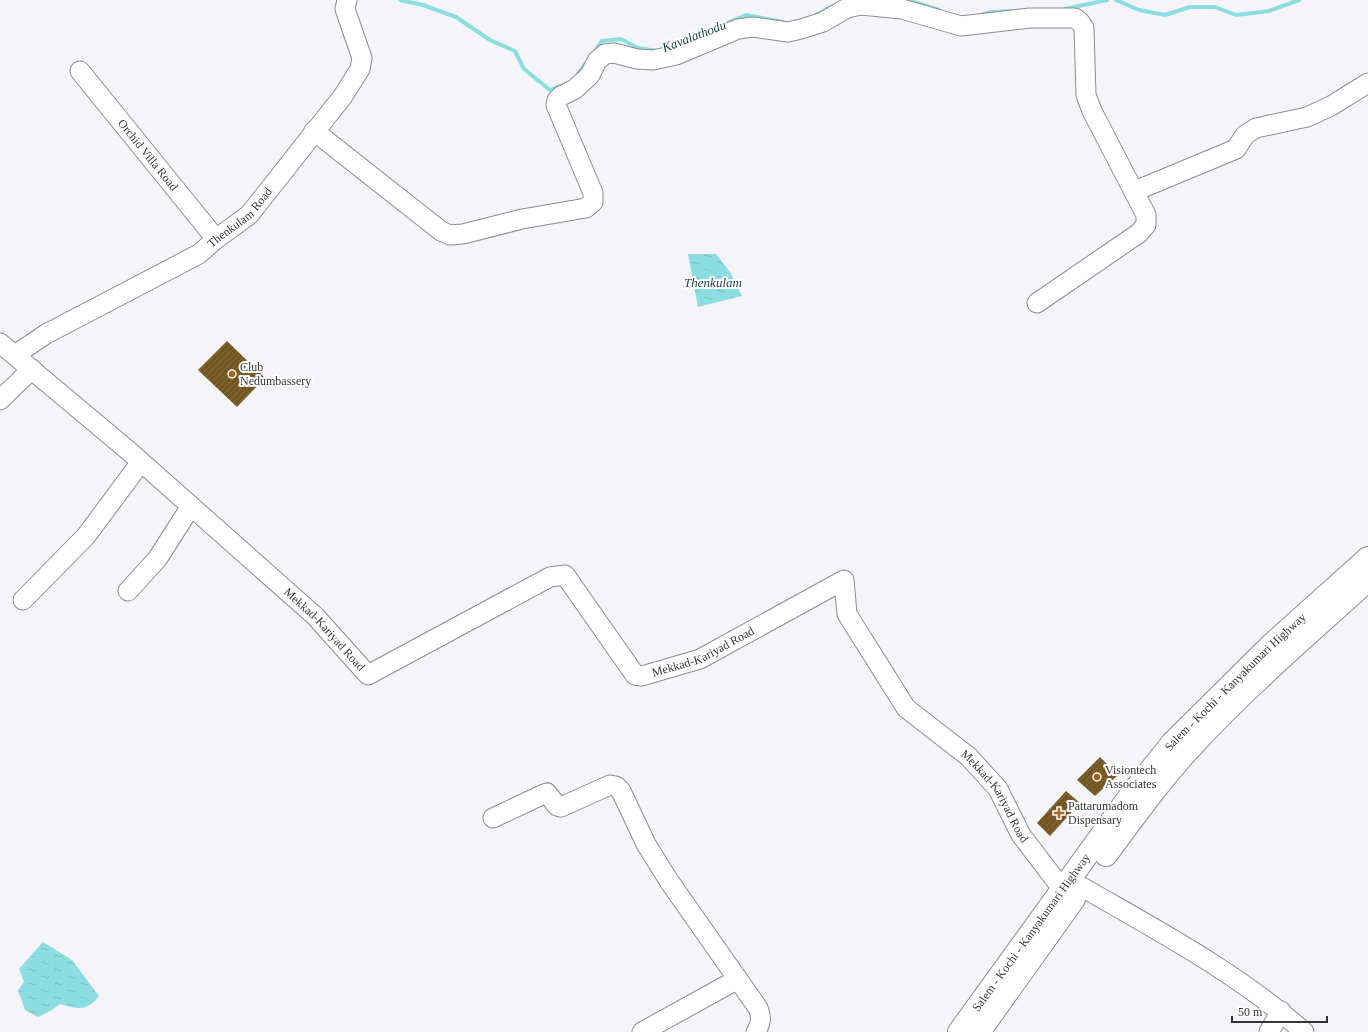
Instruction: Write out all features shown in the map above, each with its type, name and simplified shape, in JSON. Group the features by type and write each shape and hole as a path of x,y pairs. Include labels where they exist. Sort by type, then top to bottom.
{"highway":[{"name":"Salem - Kochi - Kanyakumari Highway","path":"980,1032 1132,793 1173,742 1271,645 1368,558"},
{"name":"Salem - Kochi - Kanyakumari Highway","path":"960,1032 1072,888 1163,778 1195,742 1368,580"}],"street":[{"name":"Thenkulam Road","path":"15,355 46,334 199,254 216,239 249,215 343,96 360,69 362,58 345,9 347,0"},
{"path":"314,131 441,231 450,235 463,234 522,219 586,208 593,202 593,193 556,105 557,100 561,96 575,89 590,75 597,61 605,54 614,53 637,59 653,60 676,55 738,29 753,27 788,32 823,22 847,8 860,5 902,9 961,26 1030,18 1075,18 1084,28 1086,94 1092,111 1135,191 1146,215 1146,225 1139,233 1037,303"},
{"name":"Orchid Villa Road","path":"80,71 216,239"},
{"path":"1135,191 1236,149 1245,135 1256,128 1307,116 1331,106 1368,83"},
{"path":"0,344 32,369 191,506 158,558 128,591"},
{"path":"0,400 32,369"},
{"path":"23,600 86,536 141,462"},
{"name":"Mekkad-Kariyad Road","path":"191,506 315,616 368,675 550,577 564,575 635,675 642,676 700,659 844,580 847,614 906,708 969,757 998,789 1021,835 1072,888"},
{"path":"493,818 547,793 551,796 557,806 561,807 610,786 616,786 622,792 646,844 669,881 758,1008 761,1016 756,1032"},
{"path":"1072,888 1205,959 1281,1011 1304,1032"},
{"path":"642,1032 738,979"},
{"path":"1269,1032 1281,1011"}],"water":[{"name":"Thenkulam","path":"688,254 716,254 730,272 742,296 698,307"},
{"path":"43,942 72,960 99,996 95,1001 86,1007 81,1008 60,1004 38,1017 25,1010 18,990 24,982 19,969"}],"building":[{"name":"Club Nedumbassery","path":"227,341 265,378 237,407 198,370"},
{"name":"Visiontech Associates","path":"1100,757 1118,775 1095,796 1077,780"},
{"name":"Pattarumadom Dispensary","path":"1066,791 1080,803 1050,836 1037,823"}],"waterway":[{"name":"Kavalathodu","path":"400,0 423,5 456,17 490,40 515,51 524,69 550,90 560,86"},
{"name":"Kavalathodu","path":"908,0 939,10"},
{"name":"Kavalathodu","path":"1065,9 1107,0"},
{"name":"Kavalathodu","path":"1116,0 1139,10 1165,15 1190,7 1215,7 1236,15 1269,11 1299,0"},
{"name":"Kavalathodu","path":"814,16 831,7"},
{"name":"Kavalathodu","path":"981,15 991,12 1012,11"},
{"name":"Kavalathodu","path":"715,28 746,15 783,22"},
{"name":"Kavalathodu","path":"595,51 602,41 621,39 638,48 657,51"},
{"name":"Kavalathodu","path":"577,75 586,63"}],"place":[{"name":"Club Nedumbassery","path":"232,374"},
{"name":"Visiontech Associates","path":"1097,777"},
{"name":"Pattarumadom Dispensary","path":"1059,813"}]}
